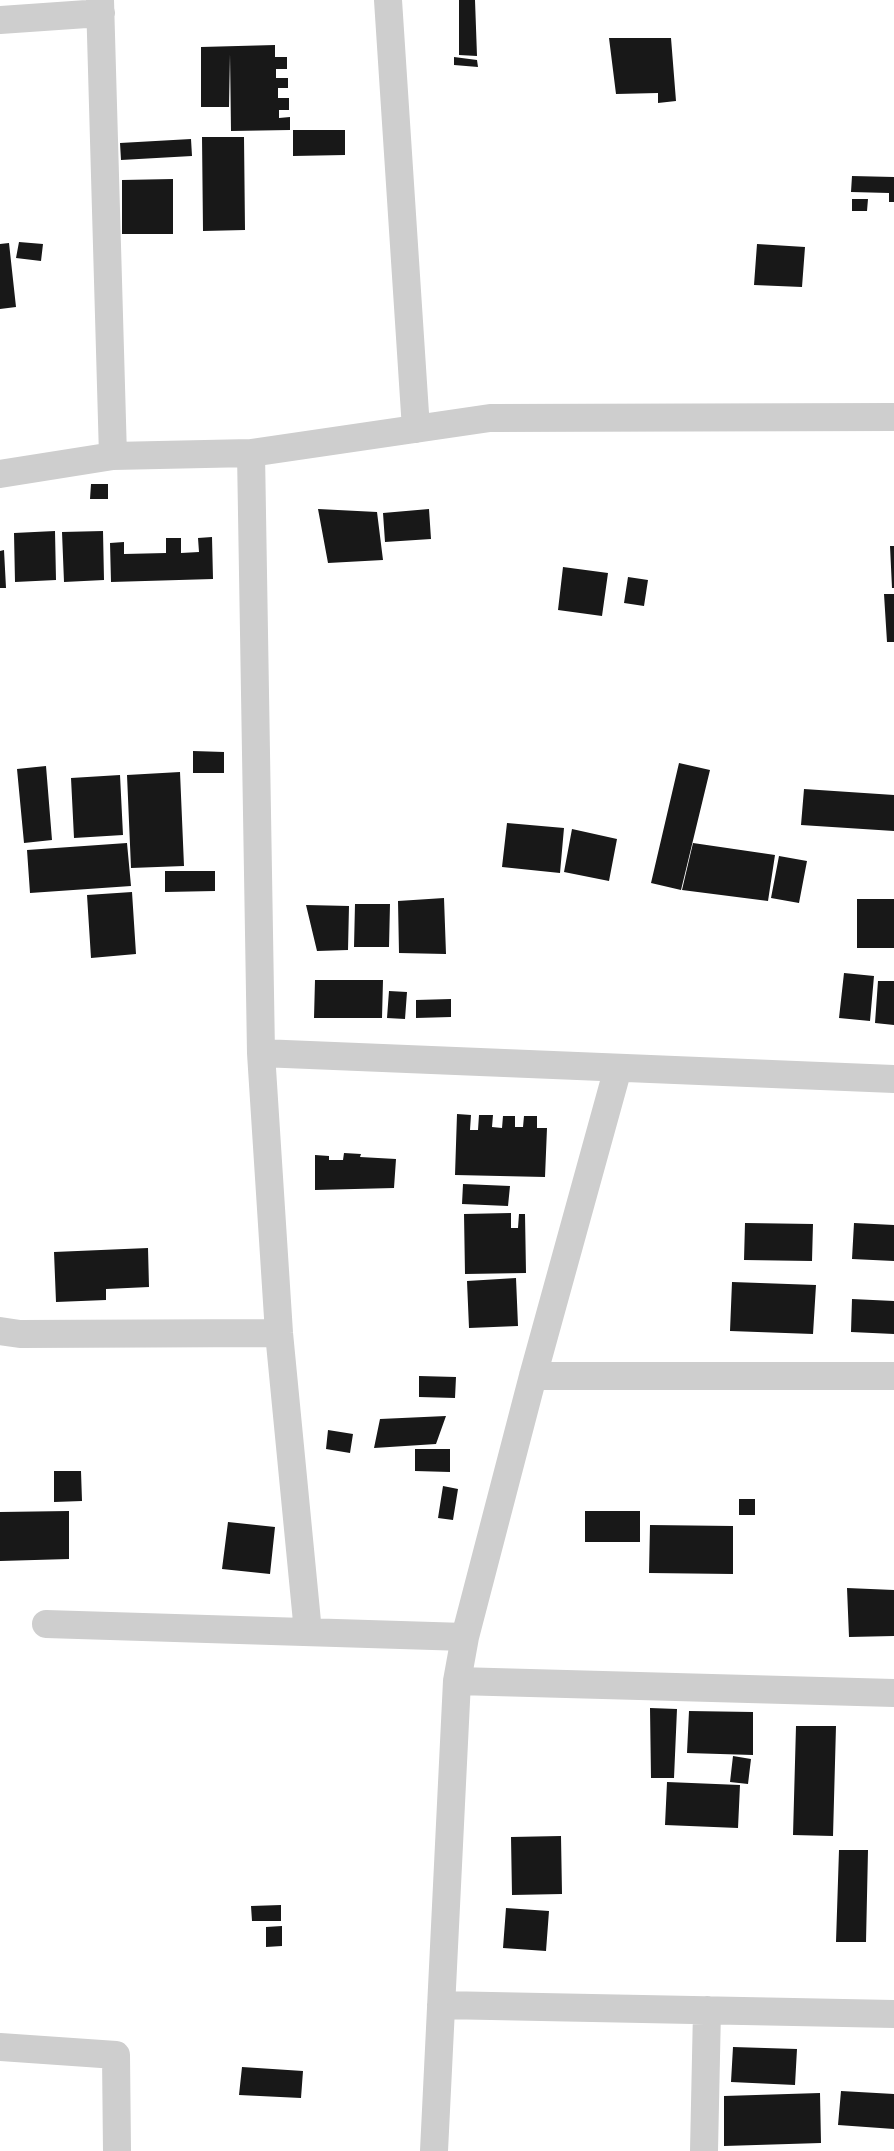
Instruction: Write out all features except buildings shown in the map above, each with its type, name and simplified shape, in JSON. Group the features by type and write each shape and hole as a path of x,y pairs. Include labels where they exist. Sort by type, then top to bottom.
{"street":[{"path":"388,0 416,429"},
{"path":"0,20 101,7 113,456"},
{"path":"0,474 113,456 251,453 490,418 894,417"},
{"path":"251,453 261,1053 280,1333 308,1632"},
{"path":"261,1053 894,1079"},
{"path":"434,2151 457,1681 465,1637 533,1376 618,1068"},
{"path":"0,1331 20,1334 280,1333"},
{"path":"533,1376 894,1376"},
{"path":"46,1624 465,1637"},
{"path":"457,1681 894,1693"},
{"path":"442,2005 894,2014"},
{"path":"704,2151 707,2010"},
{"path":"0,2047 116,2054 117,2151"}]}
